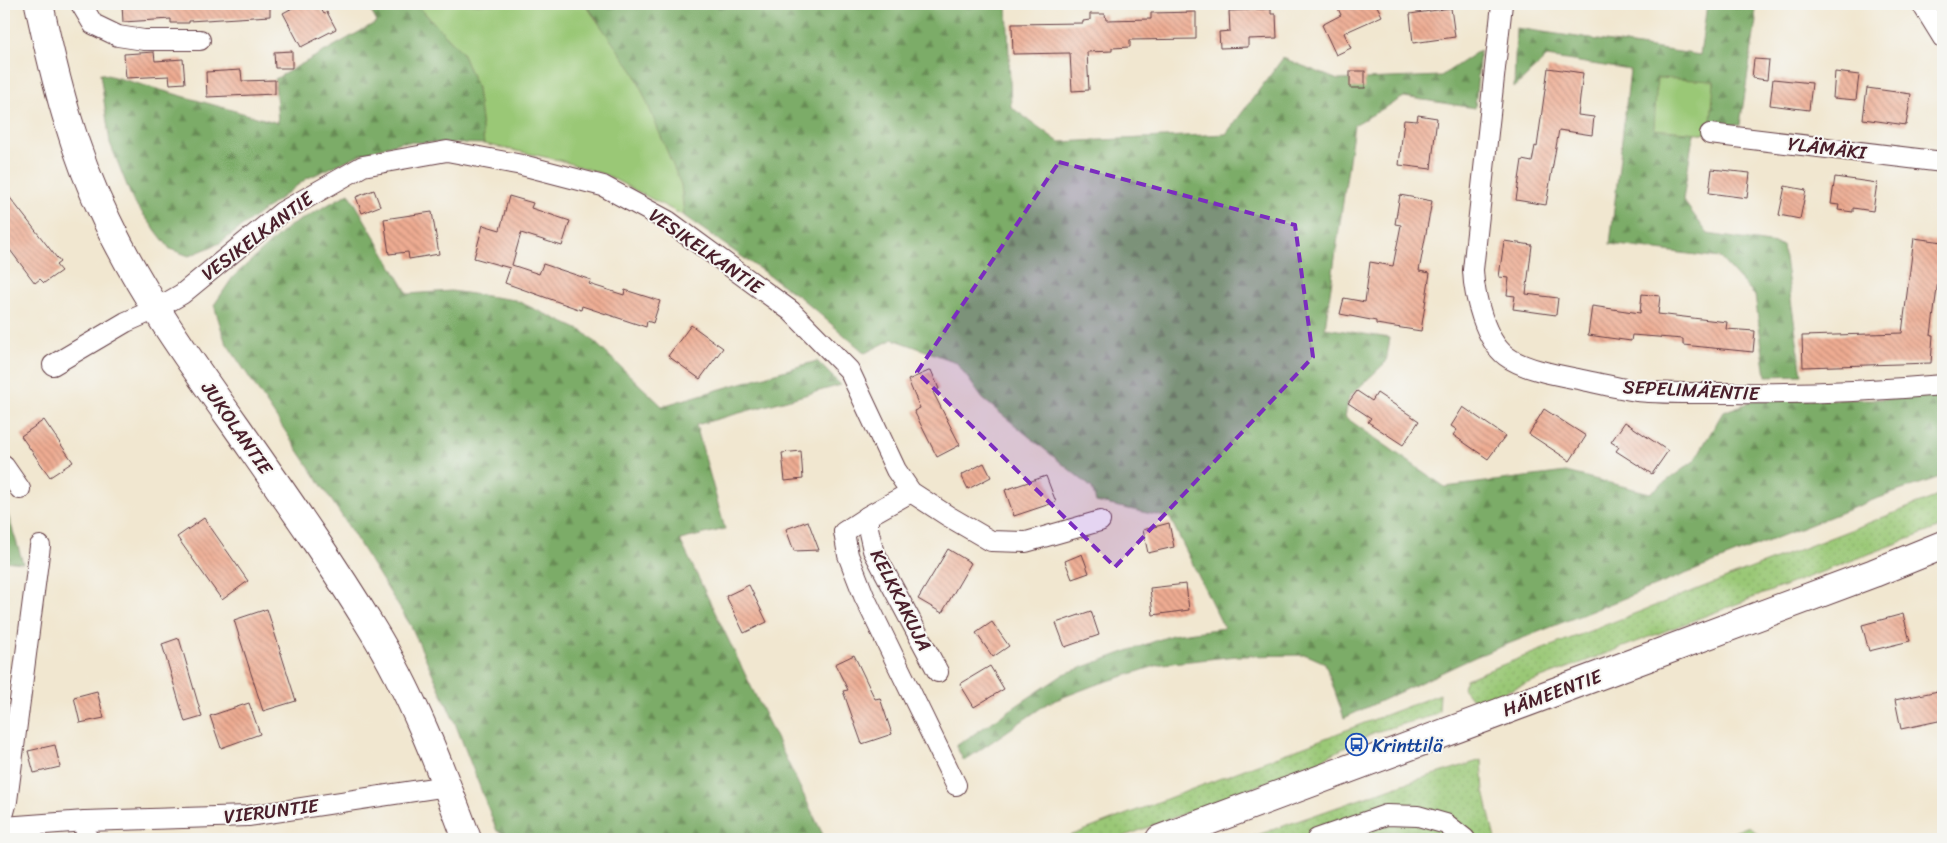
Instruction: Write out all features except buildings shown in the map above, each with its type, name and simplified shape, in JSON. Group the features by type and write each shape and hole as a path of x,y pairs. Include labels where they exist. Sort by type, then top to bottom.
{"main road":[{"name":"JUKOLANTIE","path":"39,4 51,60 73,141 106,220 134,274 176,341 293,507 373,629 412,703 467,839"},
{"name":"HÄMEENTIE","path":"1160,839 1865,577 1943,545"}],"street":[{"path":"81,4 93,24 118,36 144,40 200,40"},
{"name":"SEPELIMÄENTIE","path":"1502,4 1473,270 1474,290 1478,308 1492,338 1506,356 1521,364 1553,374 1637,390 1756,393 1883,390 1943,385"},
{"path":"1922,4 1940,26"},
{"name":"YLÄMÄKI","path":"1710,134 1943,162"},
{"name":"VESIKELKANTIE","path":"53,365 126,322 156,309 182,294 282,212 363,166 447,151 522,165 603,186 668,220 791,311 849,370 896,470 911,492 991,541 1026,542 1100,521"},
{"path":"4,466 20,489"},
{"path":"911,492 844,532 848,555 864,596 956,785"},
{"name":"KELKKAKUJA","path":"867,517 873,550 938,672"},
{"path":"4,812 40,546"},
{"name":"VIERUNTIE","path":"4,827 85,830 248,816 447,786"},
{"path":"1317,839 1386,815 1418,816 1446,824 1465,839"}],"highlighted area":[{"path":"1059,162 1295,225 1313,357 1115,567 917,372"}],"green space":[{"path":"367,4 416,4 462,52 477,88 484,144 401,142 361,154 306,179 220,243 189,256 170,249 133,201 110,143 100,73 278,123 275,79 377,22"},
{"path":"416,4 585,4 635,74 681,185 684,216 606,175 559,160 484,144 477,88 462,52"},
{"path":"585,4 1007,4 1011,107 1059,142 1226,134 1283,58 1338,80 1441,76 1480,50 1475,108 1404,97 1354,125 1325,328 1390,338 1386,362 1349,397 1345,417 1445,487 1566,472 1650,493 1694,461 1723,412 1756,400 1887,399 1943,395 1943,476 1873,500 1475,657 1344,718 1325,663 1307,655 1237,656 1162,664 1095,685 1048,703 964,761 956,746 1064,674 1172,635 1224,628 1170,518 1096,502 1092,488 983,399 956,362 893,339 865,353 801,298 684,216 681,185 597,19"},
{"path":"1707,4 1754,4 1756,21 1740,125 1697,123 1692,142 1683,200 1708,234 1783,245 1802,375 1766,376 1755,296 1720,258 1610,244 1630,70 1547,57 1514,88 1516,28 1700,55"},
{"path":"1657,78 1714,81 1710,134 1654,129"},
{"path":"349,193 408,294 451,291 515,300 584,332 662,406 817,361 841,385 696,425 725,529 680,540 825,839 516,839 497,831 455,723 411,626 340,513 225,341 214,305 233,277 288,227"},
{"path":"1943,494 1943,526 1483,700 1472,699 1463,688 1466,679"},
{"path":"4,502 23,563 4,561"},
{"path":"1440,694 1439,711 1435,715 1375,732 1307,767 1117,839 1062,839"},
{"path":"1482,760 1484,791 1495,839 1441,839 1416,831 1388,832 1349,839 1246,839 1409,782"},
{"path":"1749,826 1763,839 1716,839"}],"place":[{"name":"Krinttilä","path":"1356,745"}]}
